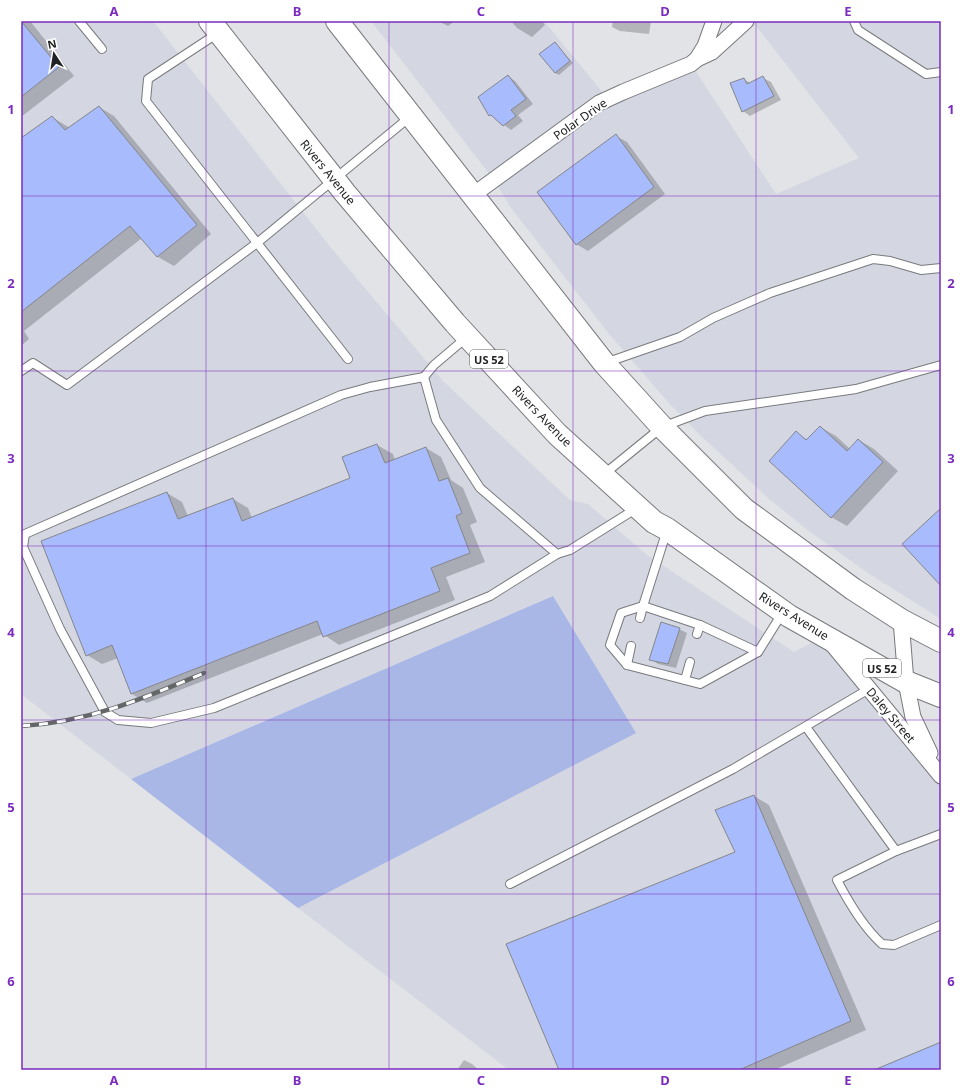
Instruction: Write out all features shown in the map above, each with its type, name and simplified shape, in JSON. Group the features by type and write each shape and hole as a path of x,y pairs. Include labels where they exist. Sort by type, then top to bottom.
{"main road":[{"path":"337,21 604,363 662,428 744,509 853,590 901,620 941,641"},
{"name":"Rivers Avenue","path":"215,27 333,178 468,336 557,434 654,522 667,529 783,611 906,682 941,696"}],"street":[{"path":"697,59 705,46 714,21"},
{"name":"Polar Drive","path":"473,196 599,103 691,64 697,59 712,52 746,21"},
{"name":"Daley Street","path":"901,620 906,682 913,717 941,773"},
{"name":"Daley Street","path":"825,636 941,776"}],"lane":[{"path":"78,21 102,49"},
{"path":"854,21 858,30 926,74 941,72"},
{"path":"215,27 148,79 146,101 348,359"},
{"path":"21,371 33,363 66,384 257,244 333,178 412,116"},
{"path":"604,363 680,336 714,318 770,293 873,259 890,261 921,270 941,268"},
{"path":"468,336 434,364 424,377 370,387 341,396 25,534 23,547 60,629 105,712 118,720 151,723 214,708 490,596 557,554 570,550 638,508"},
{"path":"602,475 662,428 705,411 856,389 941,365"},
{"path":"424,377 436,420 480,488 557,554"},
{"path":"640,618 667,529"},
{"path":"758,652 700,625 643,606 620,613 610,645 627,665 700,684 758,652 783,611"},
{"path":"697,634 700,625"},
{"path":"627,665 631,646"},
{"path":"685,680 690,662"},
{"path":"510,884 733,768 806,727 869,689"},
{"path":"806,727 896,851"},
{"path":"941,834 896,851 837,880 857,914 882,944 894,945 941,925"}],"shaded area":[{"path":"21,21 153,21 332,249 444,382 570,500 588,504 647,555 794,652 825,636 941,778 941,1070 509,1070 298,908 635,733 553,596 131,779 21,694"},
{"path":"371,21 544,21 608,99 691,64 776,194 859,158 752,21 941,21 941,619 871,575 810,532 769,499 701,436 668,402 609,334 511,208 494,180"},
{"path":"553,596 636,733 298,908 131,779"}],"building":[{"path":"21,21 59,67 21,97"},
{"path":"555,42 570,61 555,73 539,54"},
{"path":"508,75 526,99 511,110 516,116 503,126 491,115 489,116 478,97"},
{"path":"763,76 774,96 742,112 730,83 744,78 747,84"},
{"path":"99,106 197,225 157,257 130,226 21,312 21,138 52,116 65,130"},
{"path":"616,134 654,187 576,245 537,192"},
{"path":"820,426 847,451 858,439 883,462 831,518 769,461 796,431 806,440"},
{"path":"377,444 385,463 426,447 439,481 448,478 462,513 456,516 470,553 431,568 440,591 323,637 317,621 131,694 112,645 86,656 41,541 167,492 178,519 233,498 242,521 350,478 342,457"},
{"path":"941,508 941,586 902,544"},
{"path":"661,622 680,628 668,664 649,660"},
{"path":"754,795 851,1021 739,1070 559,1070 506,944 735,852 715,810"},
{"path":"941,1042 941,1070 874,1070"}],"railway":[{"path":"21,726 70,720 115,708 159,692 204,673"}]}
